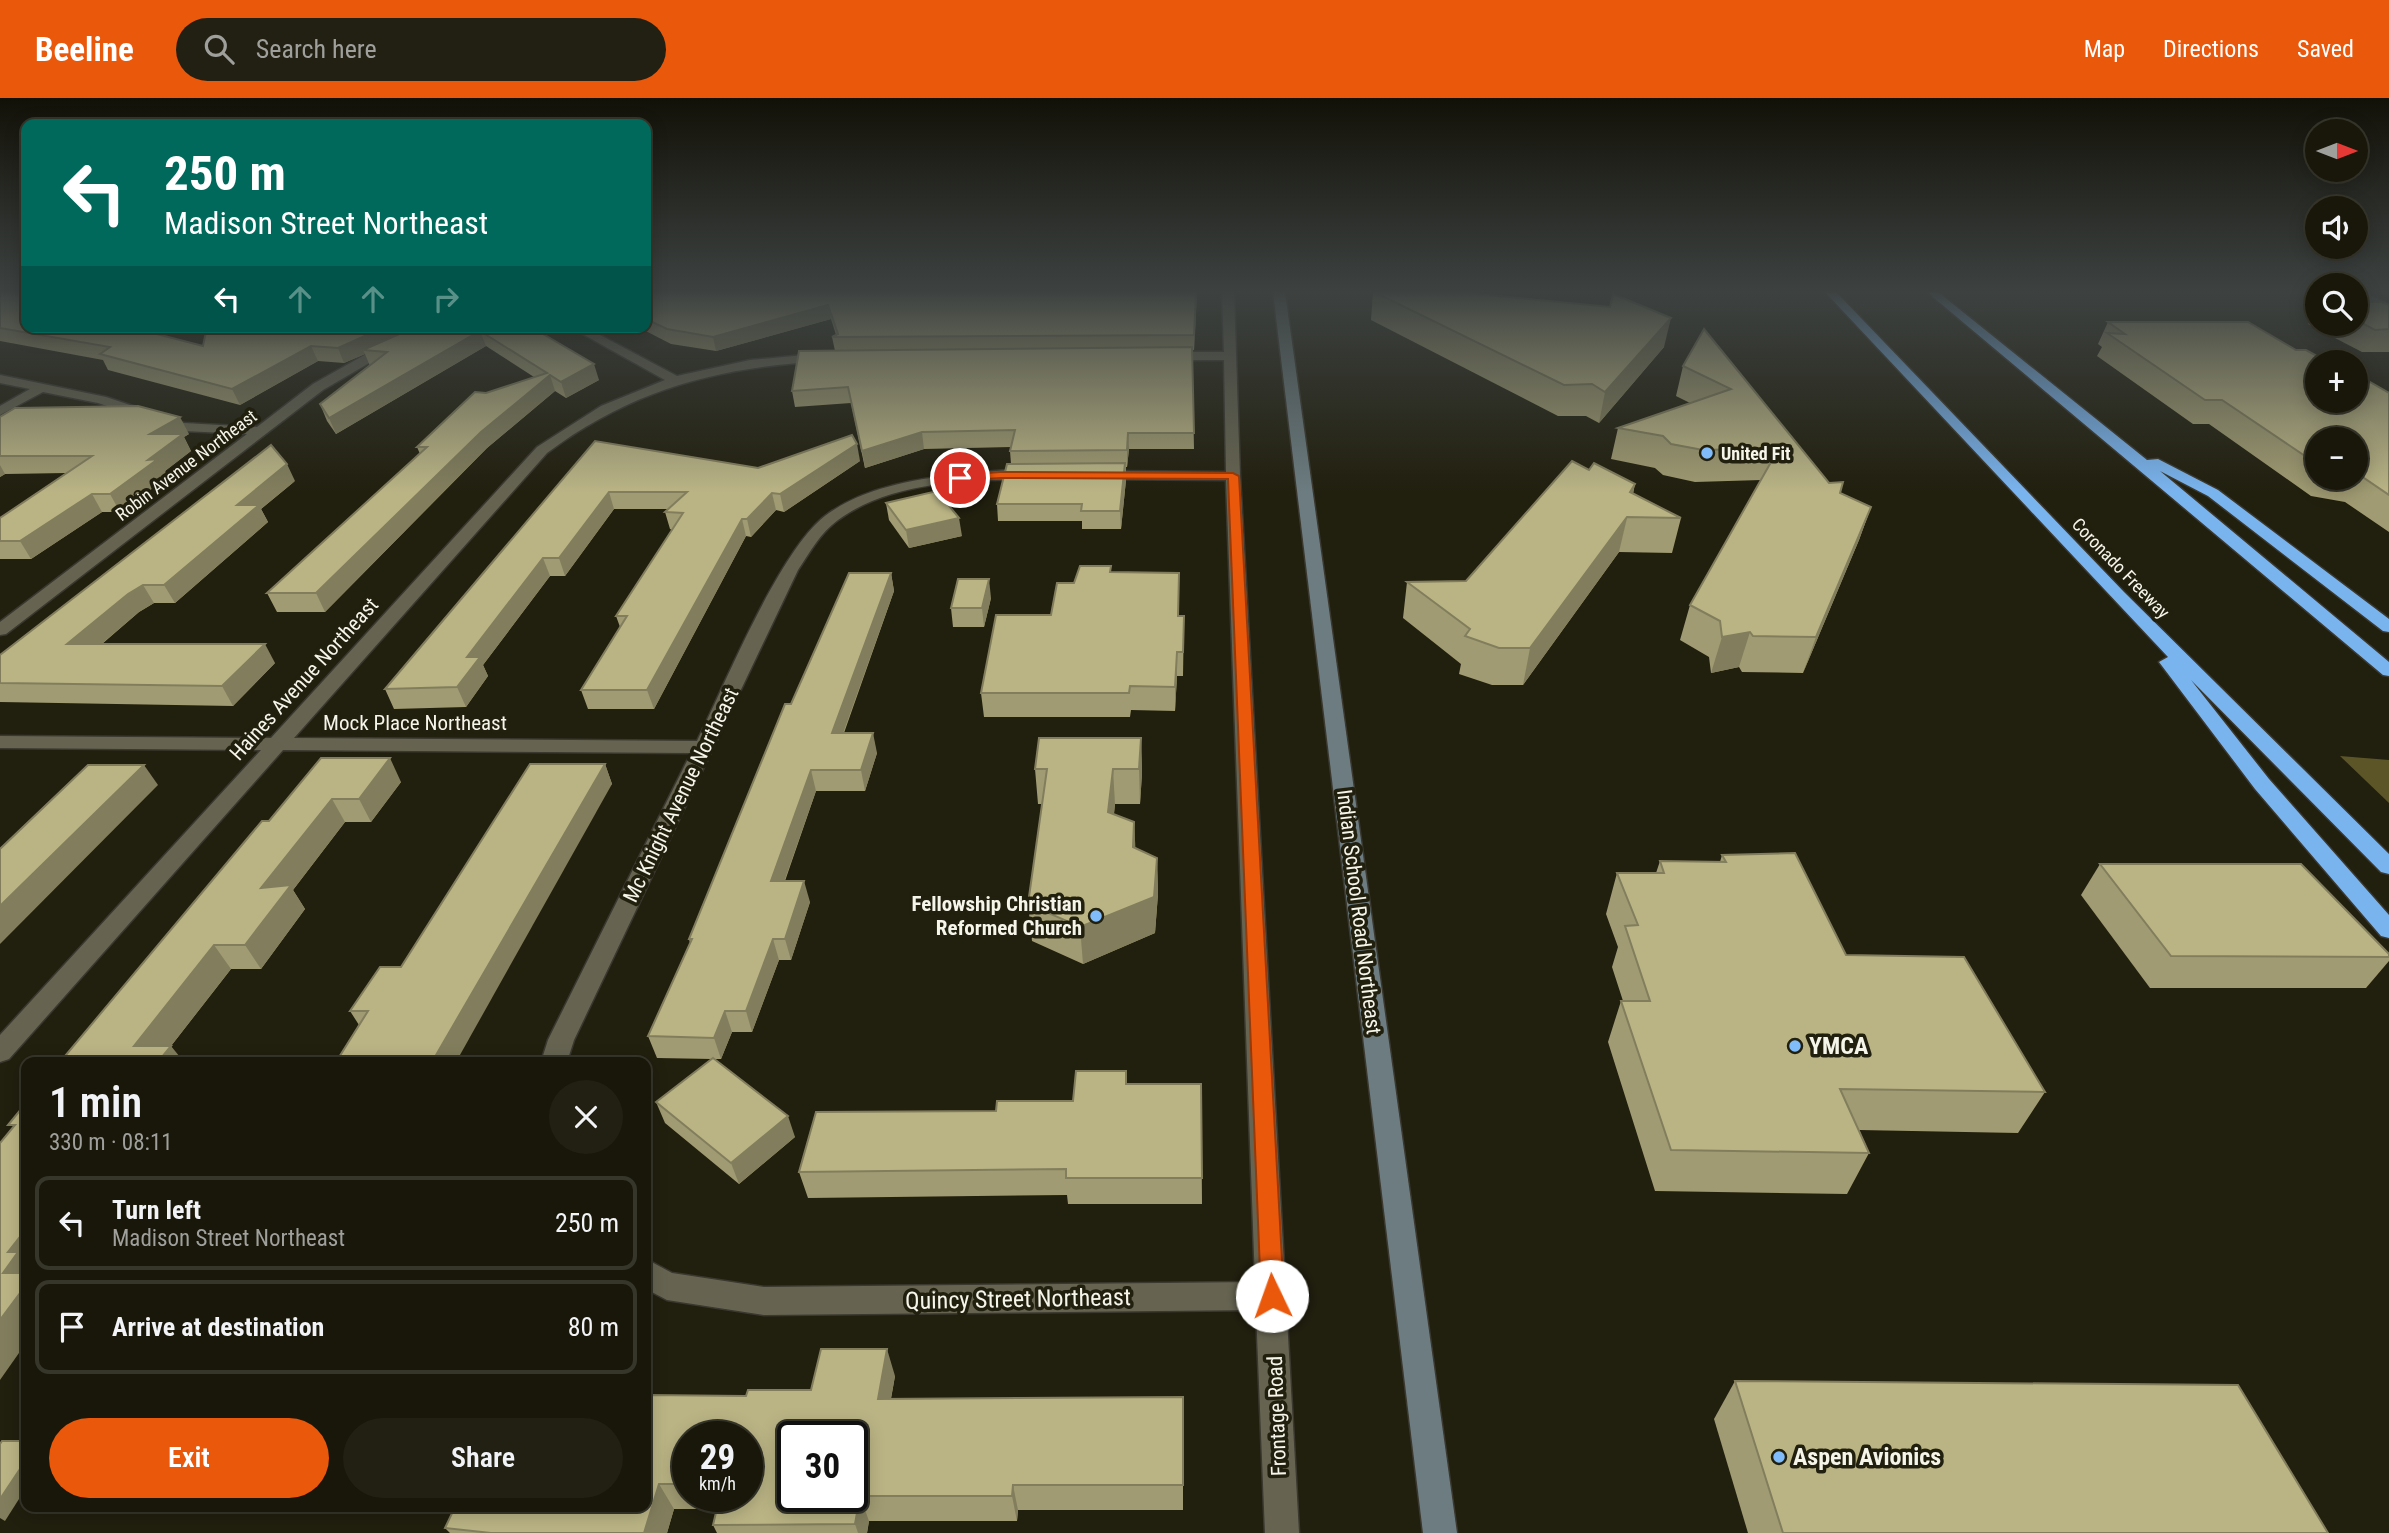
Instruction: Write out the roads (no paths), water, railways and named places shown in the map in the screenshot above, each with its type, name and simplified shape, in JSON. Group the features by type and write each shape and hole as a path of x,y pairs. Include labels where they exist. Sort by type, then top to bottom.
{"highway":[{"name":"Coronado Freeway","path":"1893,359 2118,596 2389,867"},
{"path":"2014,359 2389,671"},
{"path":"2120,445 2213,493 2389,626"},
{"path":"2118,596 2262,784 2389,930"}],"street":[{"name":"Robin Avenue Northeast","path":"0,630 337,375 372,359"},
{"path":"636,359 675,380"},
{"name":"Haines Avenue Northeast","path":"0,1052 542,450 570,426 615,403 675,380 734,366 815,359"},
{"name":"Frontage Road","path":"1231,359 1233,476 1282,1533"},
{"name":"Indian School Road Northeast","path":"1288,359 1440,1533"},
{"path":"0,379 101,400 183,427 262,431"},
{"path":"0,411 41,388"},
{"name":"Mc Knight Avenue Northeast","path":"556,1057 561,1040 790,570 815,532 849,508 888,491 940,479 1041,475"},
{"path":"1082,475 1233,476"},
{"name":"Mock Place Northeast","path":"0,742 704,747"},
{"name":"Quincy Street Northeast","path":"651,1276 667,1286 764,1301 1272,1296"}],"place":[{"name":"United Fit","path":"1707,453"},
{"name":"Fellowship Christian Reformed Church","path":"1096,916"},
{"name":"YMCA","path":"1795,1046"},
{"name":"Aspen Avionics","path":"1779,1457"}]}
